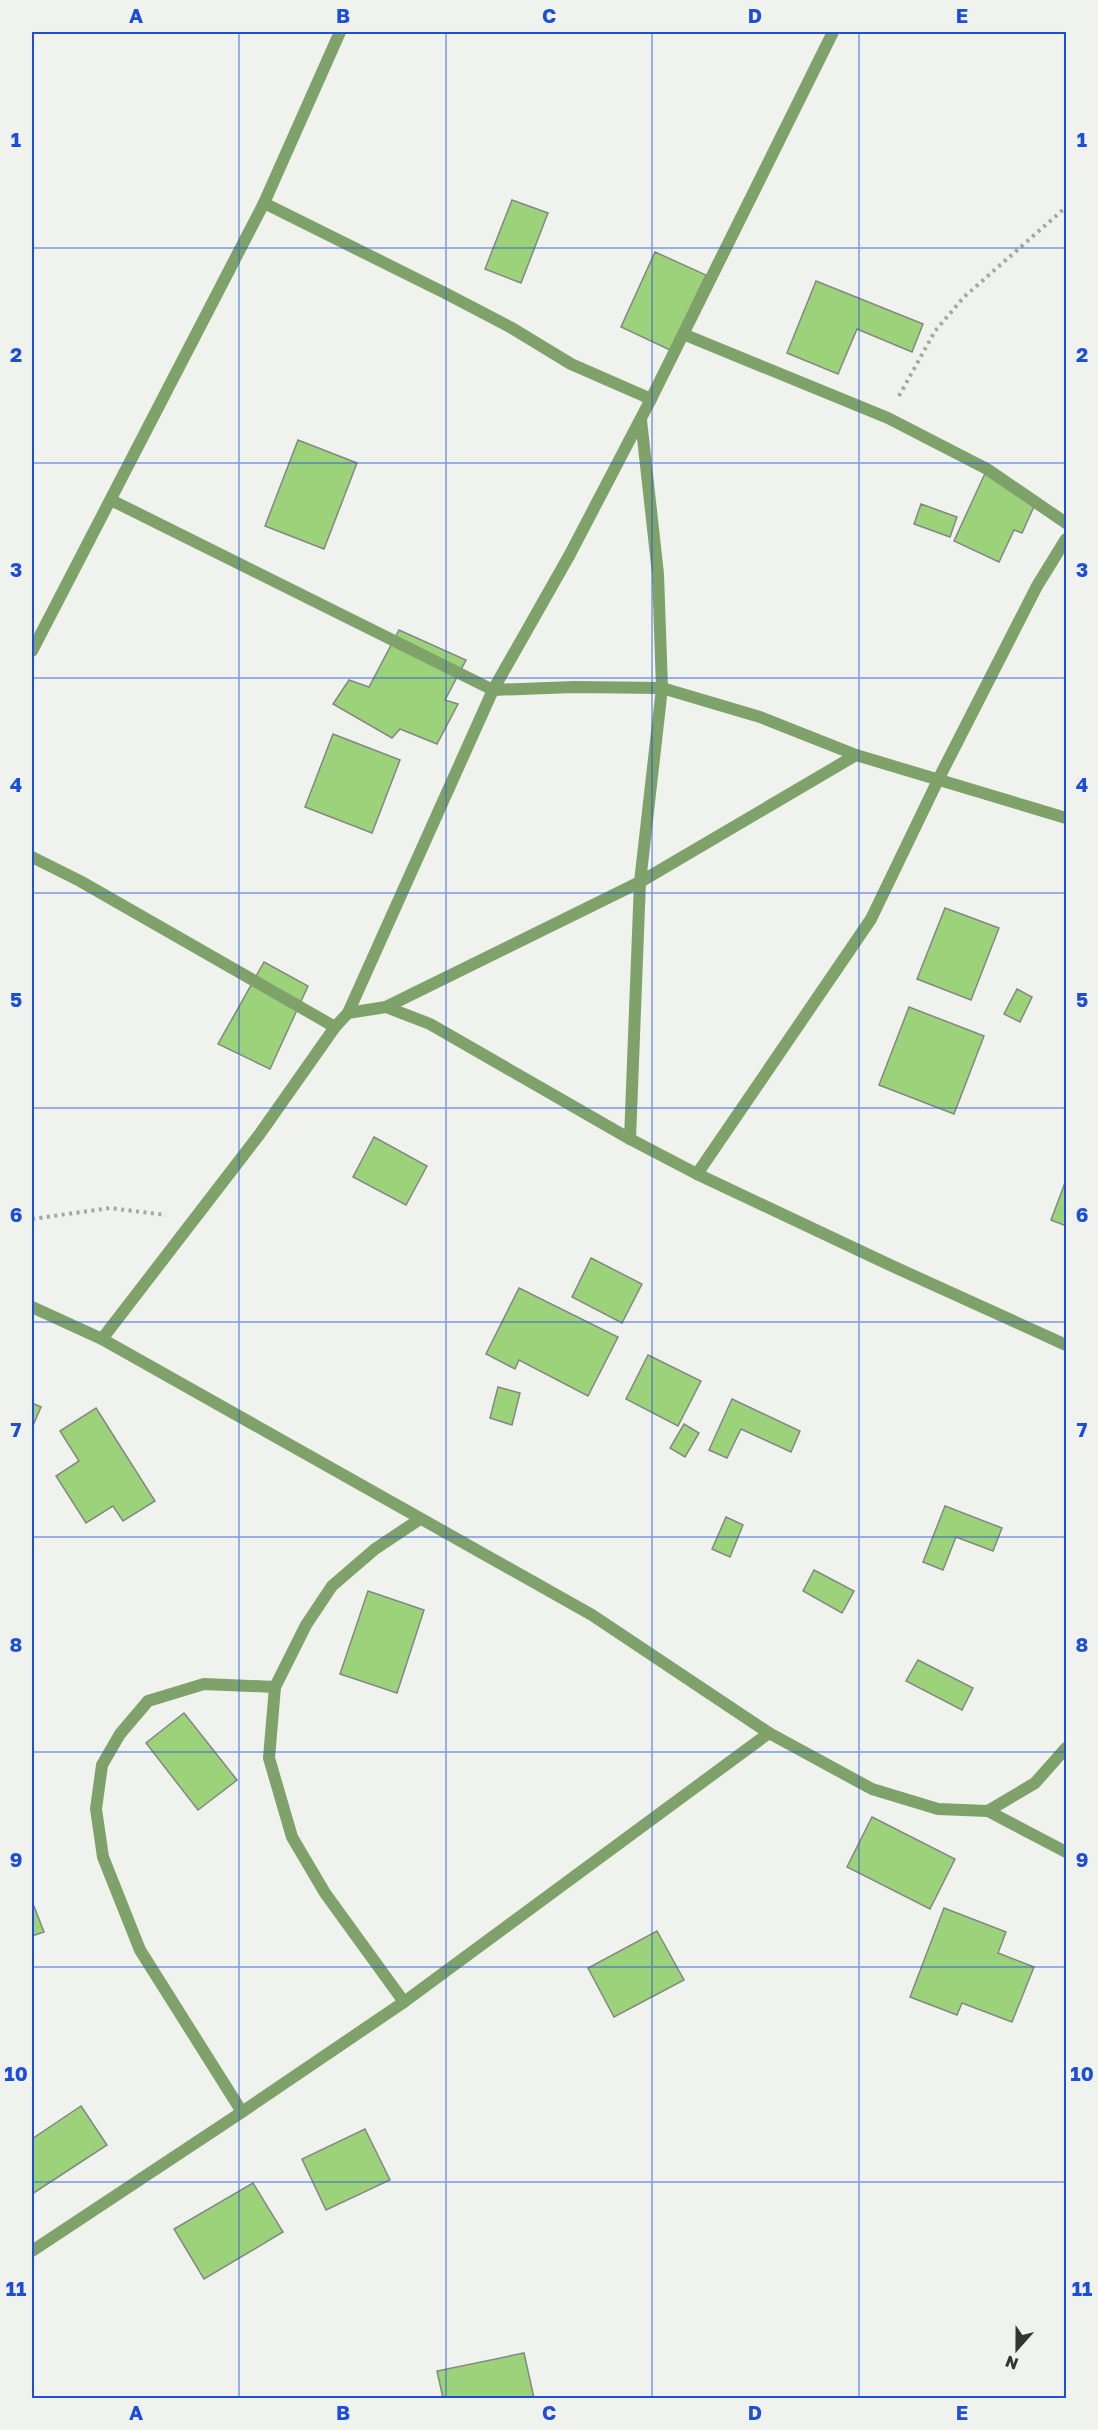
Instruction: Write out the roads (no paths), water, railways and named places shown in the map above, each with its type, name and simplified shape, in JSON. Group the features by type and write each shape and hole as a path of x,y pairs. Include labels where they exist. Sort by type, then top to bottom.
{"street":[{"path":"32,651 264,203 340,32"},
{"path":"102,1339 259,1135 334,1027 348,1013 493,690 569,556 651,399 833,32"},
{"path":"264,203 455,298 510,327 571,364 651,399"},
{"path":"683,334 888,418 987,469 1066,523"},
{"path":"630,1139 640,882 662,688 658,574 640,419"},
{"path":"111,500 493,690 574,687 662,688 760,717 856,755 939,778 1066,818"},
{"path":"697,1174 872,919 939,778 1037,586 1066,538"},
{"path":"348,1013 386,1007 640,882 856,755"},
{"path":"32,857 100,893 334,1027"},
{"path":"386,1007 430,1024 630,1139 697,1174 1066,1345"},
{"path":"32,1307 102,1339 592,1615 769,1733 872,1789 938,1809 988,1811 1066,1852"},
{"path":"404,2002 326,1893 292,1837 269,1758 275,1687 306,1625 332,1586 375,1549 420,1519"},
{"path":"242,2112 141,1950 103,1857 96,1809 102,1765 120,1734 147,1701 204,1684 275,1687"},
{"path":"32,2251 404,2002 769,1733"},
{"path":"988,1811 1035,1782 1066,1748"}]}
